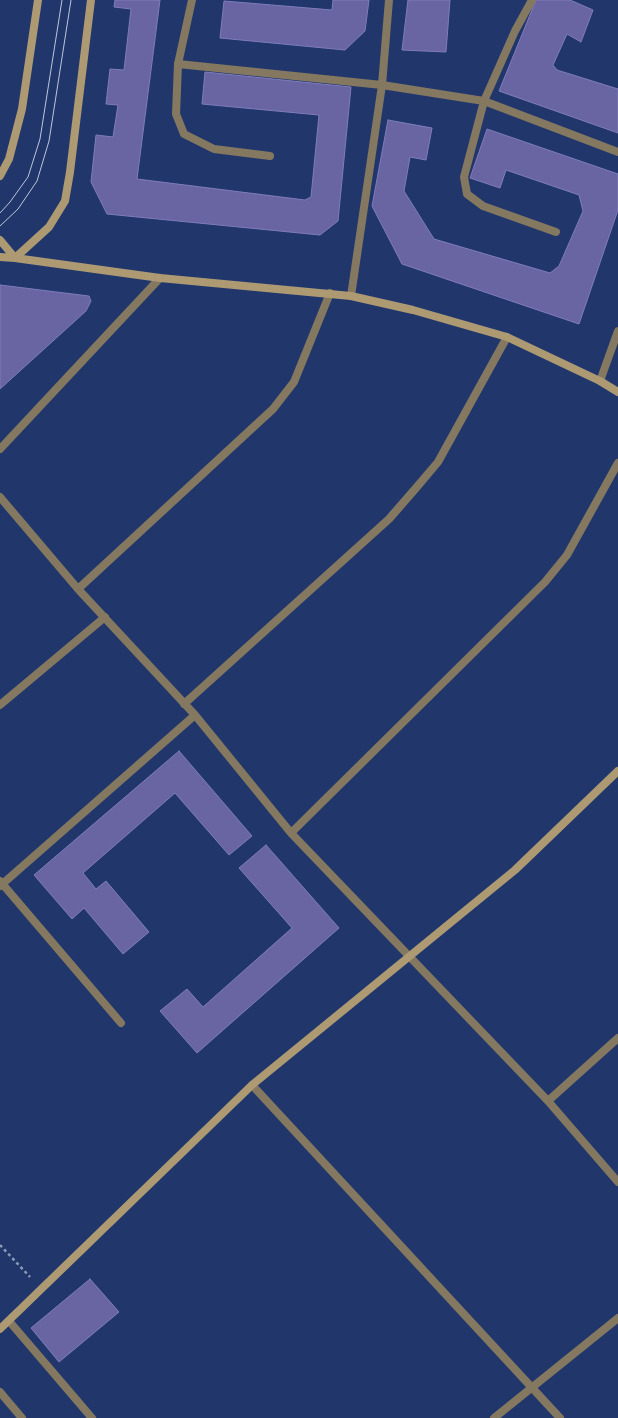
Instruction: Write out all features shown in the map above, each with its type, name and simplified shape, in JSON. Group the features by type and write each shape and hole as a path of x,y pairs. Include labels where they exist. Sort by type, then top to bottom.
{"main road":[{"path":"0,176 9,159 22,109 38,0"},
{"path":"16,258 49,227 65,201 70,172 91,0"},
{"path":"0,240 16,258"},
{"path":"0,257 160,278 351,296 414,310 507,337 600,381 618,392"},
{"path":"0,1329 10,1321 252,1085 515,870 618,771"}],"street":[{"path":"192,0 178,64 176,114 184,134 214,149 270,156"},
{"path":"351,296 382,85 389,0"},
{"path":"532,0 515,31 484,101 464,177 467,194 483,206 556,232"},
{"path":"178,64 382,85 484,101 618,152"},
{"path":"0,449 160,278"},
{"path":"78,589 272,409 294,382 330,293"},
{"path":"600,381 618,331"},
{"path":"184,704 389,519 438,462 507,337"},
{"path":"290,833 545,582 567,555 618,463"},
{"path":"0,497 78,589 195,715 290,833 548,1101 618,1182"},
{"path":"0,705 105,617"},
{"path":"121,1023 1,884 195,715"},
{"path":"548,1101 618,1038"},
{"path":"252,1085 560,1418"},
{"path":"494,1418 531,1386 618,1318"},
{"path":"10,1321 92,1418"},
{"path":"0,1392 22,1418"}],"path":[{"path":"0,1245 41,1290"}],"building":[{"path":"115,0 160,0 137,179 305,200 311,197 319,115 202,104 205,72 351,87 338,221 320,235 107,214 91,182 96,135 113,137 118,105 106,104 110,69 124,70 131,9 114,7"},
{"path":"333,0 369,0 365,31 345,50 220,38 224,1 332,10"},
{"path":"408,0 450,0 446,52 402,50"},
{"path":"536,0 570,0 593,10 581,42 567,34 553,65 557,70 618,89 618,133 499,91"},
{"path":"388,120 432,128 426,160 410,157 404,191 434,239 550,273 559,266 583,211 579,195 506,170 500,188 470,178 487,129 618,174 618,210 579,324 402,264 372,206"},
{"path":"0,285 89,296 91,301 86,311 0,389"},
{"path":"179,751 252,836 229,855 175,793 83,873 96,889 106,881 149,932 123,954 84,908 72,919 34,875"},
{"path":"266,845 339,928 197,1053 160,1011 187,989 203,1007 292,928 239,868"},
{"path":"90,1279 119,1312 59,1362 31,1328"}],"tram line":[{"path":"0,213 28,177 40,139 62,0"},
{"path":"0,226 18,209 37,181 49,141 71,0"}]}
